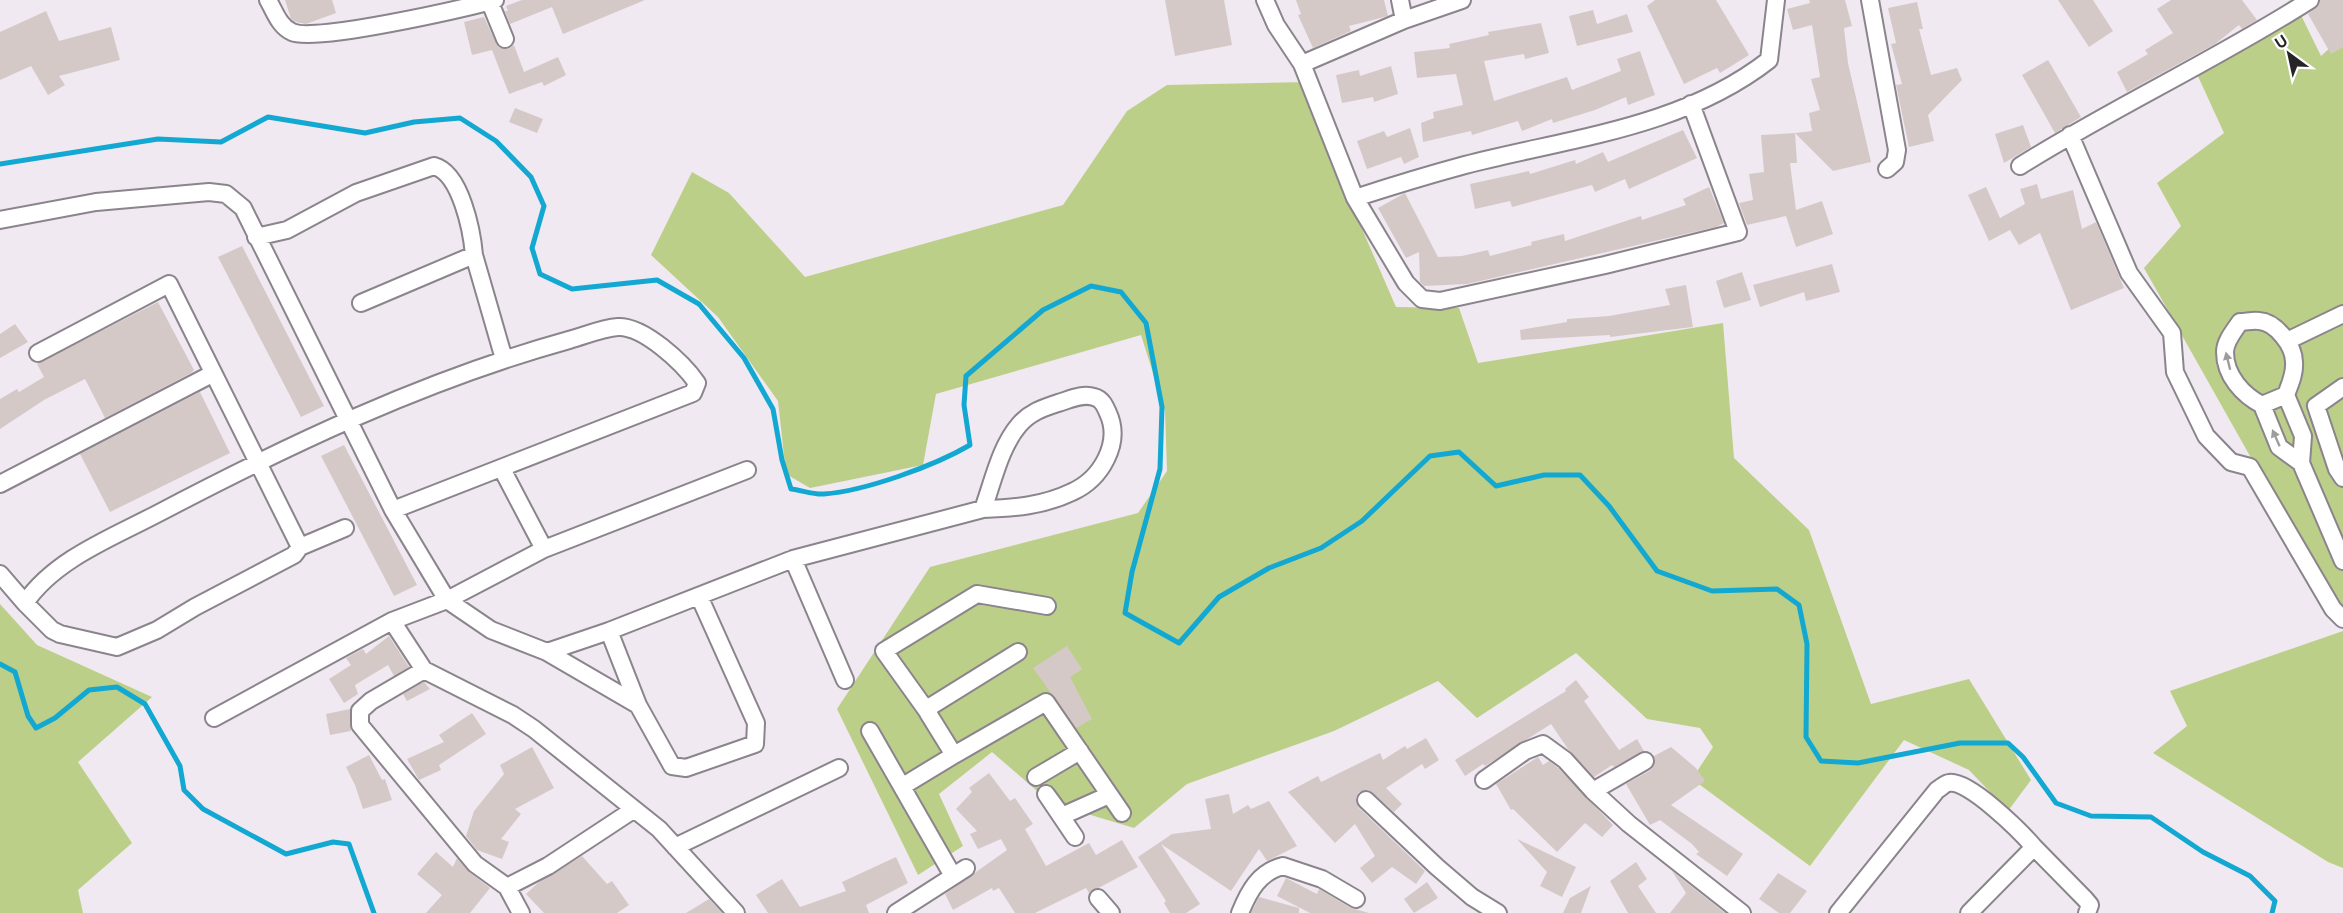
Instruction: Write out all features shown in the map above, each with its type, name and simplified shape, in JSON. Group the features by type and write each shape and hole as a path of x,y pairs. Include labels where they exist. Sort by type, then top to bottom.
{"street":[{"path":"268,0 282,26 295,34 347,31 491,1 505,39"},
{"path":"1264,0 1276,25 1302,64 1355,198 1406,283 1422,298 1440,300 1605,265 1738,232 1691,104"},
{"path":"1400,0 1404,20"},
{"path":"1302,64 1404,20 1462,0"},
{"path":"1355,198 1465,165 1653,120 1715,94 1769,60 1776,0"},
{"path":"1870,0 1897,150 1894,162 1887,169"},
{"path":"2020,166 2070,135 2268,27 2310,0"},
{"path":"2070,135 2129,273 2172,333 2175,372 2206,436 2230,462 2250,468 2333,609 2343,619"},
{"path":"256,237 287,230 356,193 434,166 450,177 469,218 474,255 504,359"},
{"path":"0,220 96,202 209,192 226,194 243,208 393,510 447,600 491,630 547,652 638,705"},
{"path":"361,303 474,255"},
{"path":"38,352 169,284 300,547"},
{"path":"2286,341 2343,314"},
{"path":"2262,405 2286,395 2293,379 2295,360 2286,341 2277,330 2261,321 2240,322 2229,337 2225,351 2231,373 2244,393 2262,405 2279,447 2301,463"},
{"path":"25,603 45,578 91,549 258,462 410,394 504,359 619,327 643,334 679,361 697,383 693,393 393,510"},
{"path":"0,484 212,374"},
{"path":"2343,387 2316,405 2337,469 2343,478"},
{"path":"2286,395 2303,436 2301,463 2343,561"},
{"path":"547,652 609,631 793,559 983,509 1032,507 1073,492 1088,482 1112,447 1114,430 1104,403 1095,397 1082,396 1034,411 1018,426 1006,445 983,509"},
{"path":"502,469 544,549"},
{"path":"214,718 392,621 447,600 544,549 747,470"},
{"path":"0,573 52,630 60,634 117,646 157,630 195,607 294,555 300,547 345,528"},
{"path":"793,559 845,680"},
{"path":"954,755 927,711 884,651 977,594 1047,606"},
{"path":"609,631 638,705 672,766 686,768 755,744 756,723 699,596"},
{"path":"392,621 424,670 520,720 659,829 736,913"},
{"path":"927,711 1018,652"},
{"path":"424,670 371,701 360,711 360,725 475,864 507,887 520,913"},
{"path":"903,786 1046,702 1122,813"},
{"path":"870,731 959,872 897,913"},
{"path":"1484,780 1526,751 1543,744 1565,760 1593,791 1629,824 1742,913"},
{"path":"1036,777 1080,751"},
{"path":"1593,791 1645,761"},
{"path":"675,847 839,768"},
{"path":"1838,913 1937,790 1949,783 1962,784 2019,829 2090,905 2087,913"},
{"path":"1075,837 1046,794 1062,816 1109,795"},
{"path":"1366,800 1472,897 1498,913"},
{"path":"507,887 548,866 633,810"},
{"path":"1969,913 2034,847"},
{"path":"1240,913 1250,892 1262,876 1272,869 1283,866 1323,879 1356,899"},
{"path":"1098,898 1111,913"}],"green space":[{"path":"2296,5 2321,56 2343,36 2343,621 2144,268 2181,226 2157,183 2224,133 2191,61"},
{"path":"1309,82 1332,160 1396,307 1459,308 1478,363 1723,323 1734,458 1809,530 1871,704 1969,679 2031,780 2008,811 1969,770 1904,740 1810,866 1692,779 1713,747 1700,728 1647,719 1576,653 1477,718 1438,681 1334,731 1187,784 1134,828 1051,803 992,752 939,794 963,846 918,875 837,709 930,567 1138,513 1167,471 1165,411 1141,335 936,394 923,465 810,488 786,474 778,401 718,317 651,255 692,172 729,193 805,277 1063,205 1127,111 1167,85"},
{"path":"0,604 37,645 152,697 78,762 132,843 78,890 83,913 0,913"},
{"path":"2343,631 2343,868 2328,862 2153,753 2187,726 2170,691"}],"building":[{"path":"285,0 332,0 336,13 306,24 296,22 291,19"},
{"path":"522,0 645,0 563,34 552,7 510,24 505,11 508,11 506,6"},
{"path":"1165,0 1224,0 1232,45 1175,56"},
{"path":"1296,0 1384,0 1388,16 1349,26 1351,31 1313,48 1298,15 1301,14"},
{"path":"1655,0 1716,0 1749,55 1720,73 1717,68 1684,84 1647,6"},
{"path":"1809,0 1845,0 1852,26 1844,28 1848,63 1871,162 1833,171 1795,133 1812,131 1809,113 1820,110 1811,79 1820,77 1812,25 1793,30 1787,9 1810,3"},
{"path":"2058,0 2093,0 2113,31 2089,47"},
{"path":"2171,0 2242,0 2257,20 2242,29 2239,25 2215,44 2127,92 2117,72 2148,54 2145,50 2173,33 2157,9"},
{"path":"2320,0 2343,0 2343,47 2331,54 2308,14 2319,5"},
{"path":"1917,2 1923,29 1919,29 1931,75 1957,68 1962,80 1928,115 1934,141 1909,147 1896,85 1902,84 1891,44 1896,43 1888,8"},
{"path":"1593,10 1597,24 1627,14 1633,32 1577,46 1569,16"},
{"path":"46,11 59,41 111,27 120,60 59,76 65,85 48,95 31,66 0,80 0,32"},
{"path":"484,17 498,47 508,49 514,45 524,72 558,57 566,75 544,86 542,82 509,94 492,50 472,55 464,22"},
{"path":"1541,23 1549,53 1525,59 1524,54 1484,61 1494,101 1567,77 1572,90 1621,71 1617,59 1640,51 1655,95 1628,105 1626,97 1595,110 1553,123 1552,119 1522,131 1518,121 1472,135 1471,131 1423,142 1421,123 1434,118 1433,112 1463,105 1456,74 1417,78 1414,52 1450,48 1449,44 1489,35 1488,32"},
{"path":"2048,60 2081,117 2055,133 2022,75"},
{"path":"1391,66 1398,94 1374,102 1373,97 1342,103 1336,75 1359,70 1360,76"},
{"path":"515,108 543,119 537,133 509,122"},
{"path":"2023,125 2031,147 2004,163 1995,134"},
{"path":"1410,128 1419,157 1404,164 1401,157 1367,169 1357,141 1384,131 1387,137"},
{"path":"1683,130 1697,158 1629,189 1625,179 1595,192 1592,185 1512,207 1510,201 1475,209 1470,184 1529,171 1530,174 1575,160 1576,164 1603,152 1608,162"},
{"path":"1795,133 1797,163 1790,163 1796,210 1822,201 1833,234 1796,247 1786,216 1747,225 1739,203 1753,200 1749,174 1764,172 1761,135"},
{"path":"2037,184 2041,199 2073,190 2082,229 2096,222 2124,288 2071,310 2040,233 2019,245 2010,230 1989,241 1968,195 1986,187 2000,218 2025,204 2020,189"},
{"path":"1709,187 1724,223 1716,227 1467,284 1424,286 1420,282 1419,252 1406,258 1378,208 1405,193 1438,257 1462,256 1488,250 1490,256 1564,234 1565,241 1641,216 1642,220 1686,205 1683,199"},
{"path":"242,246 324,406 301,417 218,257"},
{"path":"1832,264 1840,292 1806,301 1804,292 1760,307 1753,285"},
{"path":"1742,272 1751,300 1724,308 1716,281"},
{"path":"1686,285 1693,327 1610,337 1610,335 1521,340 1520,330 1567,322 1567,319 1609,316 1670,305 1665,289"},
{"path":"158,302 194,370 191,373 105,418 85,379 44,400 0,429 0,399 17,389 19,392 44,377 37,364"},
{"path":"15,324 28,342 0,358 0,334"},
{"path":"200,392 230,453 110,512 80,454"},
{"path":"344,445 417,585 394,596 321,456"},
{"path":"389,636 409,667 394,676 388,665 355,685 358,694 344,703 329,679 351,665 346,658 363,649 366,654"},
{"path":"1067,646 1082,669 1070,677 1092,719 1076,728 1033,668"},
{"path":"1576,680 1589,697 1584,701 1619,750 1637,739 1644,751 1614,767 1612,765 1594,777 1568,749 1551,724 1465,776 1455,760 1566,691 1565,689"},
{"path":"424,682 430,689 407,701 403,694"},
{"path":"350,709 351,731 330,735 326,714"},
{"path":"472,713 486,734 439,765 441,770 419,780 407,759 444,742 439,735"},
{"path":"1426,738 1439,760 1425,769 1422,764 1386,788 1402,804 1394,812 1369,790 1359,792 1356,798 1359,808 1425,871 1416,884 1392,867 1372,883 1360,868 1375,856 1355,824 1335,843 1288,792 1318,776 1321,782 1380,753 1383,760 1405,746 1407,749"},
{"path":"532,747 554,788 515,809 521,814 501,839 509,842 502,859 477,850 466,836 474,811 504,774 500,765"},
{"path":"1671,747 1696,768 1705,781 1671,805 1743,854 1727,876 1696,854 1699,852 1692,844 1660,820 1650,825 1626,784 1651,770 1655,762 1654,756"},
{"path":"369,755 382,780 385,779 392,800 363,809 346,767"},
{"path":"1538,757 1543,765 1549,761 1558,768 1613,825 1602,837 1585,823 1557,852 1513,809 1511,810 1496,784"},
{"path":"989,773 1010,801 1015,798 1033,824 1025,829 1046,866 1089,843 1096,855 1122,840 1138,867 1089,893 1086,888 1035,913 1015,913 999,888 993,891 992,888 953,910 945,894 1007,850 1001,839 978,849 970,834 977,831 956,809 972,792 969,788"},
{"path":"1229,794 1233,814 1248,805 1251,809 1269,801 1297,846 1267,861 1259,849 1231,891 1161,844 1200,904 1186,913 1170,913 1164,903 1166,901 1138,857 1172,834 1211,829 1205,799"},
{"path":"1517,839 1576,867 1562,897 1540,886 1547,872"},
{"path":"436,852 453,867 457,858 469,872 490,888 470,913 426,913 442,895 417,874"},
{"path":"582,856 607,884 612,881 629,905 617,913 544,913 526,894 538,883"},
{"path":"896,857 908,883 866,905 869,913 768,913 756,895 782,879 800,907 846,891 842,882"},
{"path":"1636,862 1647,879 1638,886 1656,913 1628,913 1610,881"},
{"path":"1672,871 1725,913 1670,913 1686,893"},
{"path":"1778,873 1807,891 1790,913 1779,913 1759,899"},
{"path":"1286,878 1317,894 1319,889 1351,908 1369,913 1310,913 1277,896"},
{"path":"1427,882 1438,898 1414,913 1404,899"},
{"path":"1591,886 1581,913 1563,913 1570,898"},
{"path":"1259,897 1299,908 1299,913 1251,913"},
{"path":"709,899 722,913 686,913"}],"waterway":[{"path":"0,164 158,139 221,142 268,117 365,133 414,122 460,118 496,141 531,177 544,206 532,248 540,274 572,289 657,280 699,304 744,358 773,409 782,460 791,489 816,494 841,492 879,483 919,469 970,445 964,405 966,376 1043,310 1091,286 1121,292 1146,323 1162,407 1160,469 1132,572 1125,613 1179,643 1219,597 1269,568 1321,548 1362,521 1430,456 1459,452 1496,486 1544,475 1580,475 1609,506 1657,571 1712,591 1777,589 1799,605 1807,644 1806,737 1821,761 1858,763 1960,743 2008,743 2023,757 2056,803 2091,816 2151,817 2203,852 2250,876 2275,901 2272,913"},
{"path":"0,664 15,672 28,716 36,728 55,718 89,690 117,687 145,704 180,766 184,790 203,809 286,854 333,842 349,844 374,913"}]}
